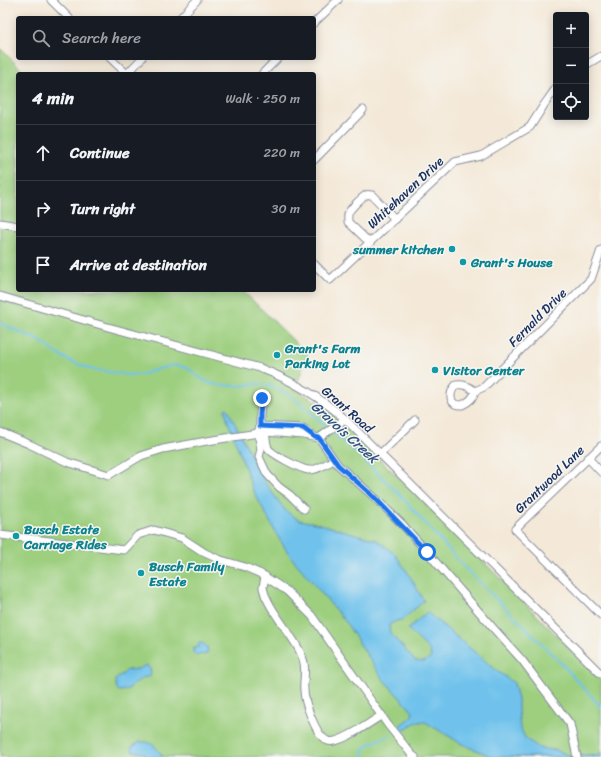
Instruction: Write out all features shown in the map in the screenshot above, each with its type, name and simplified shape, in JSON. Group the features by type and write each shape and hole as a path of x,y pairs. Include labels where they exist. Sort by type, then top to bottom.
{"street":[{"path":"51,0 67,16"},
{"path":"182,16 197,0"},
{"path":"316,21 338,0"},
{"path":"589,63 601,56"},
{"path":"112,60 125,72"},
{"path":"129,72 140,60"},
{"path":"264,72 276,60"},
{"name":"Whitehaven Drive","path":"316,266 330,280 454,162 481,156 530,127 553,92"},
{"path":"316,158 363,110"},
{"path":"370,243 348,222 349,212 356,203 368,194 372,195 395,219"},
{"path":"0,223 16,226"},
{"name":"Fernald Drive","path":"475,391 484,387 591,279 601,250"},
{"name":"Grant Road","path":"0,296 260,368 284,378 312,394 345,419 601,674"},
{"path":"262,398 260,426 268,448 272,452 282,459 309,470 316,469 334,460"},
{"path":"0,432 67,462 109,474 141,456 163,449 207,441 262,433 304,435 317,438 326,434 345,419"},
{"path":"380,454 416,420"},
{"path":"260,426 303,428 317,438 338,465 403,525 522,660 570,724 577,755"},
{"path":"262,433 259,457 267,474 278,487 290,495 304,508"},
{"name":"Grantwood Lane","path":"601,446 515,528 601,615"},
{"path":"588,458 601,472"},
{"path":"0,535 124,550 138,535 154,530 182,538 218,560 245,566 265,576 287,591 312,616 382,716 407,749 415,757"},
{"path":"265,576 263,588 271,608 301,653 304,663 305,699 311,716 322,738 328,741 342,739 382,716"}],"green space":[{"path":"0,48 24,72 16,72 16,292 244,292 308,355 295,389 322,405 335,415 601,680 601,757 0,757"}],"water":[{"path":"227,408 263,479 286,511 299,520 320,524 377,540 395,554 424,601 402,620 396,621 389,625 390,633 415,661 424,662 431,657 429,650 408,629 427,612 497,671 514,683 518,700 520,728 526,739 541,749 556,750 570,756 601,754 601,757 493,757 462,744 425,722 415,723 399,732 397,729 398,727 412,716 413,712 382,678 345,621 291,557 278,537 253,490 227,419 225,409"},
{"path":"199,643 202,643 207,647 207,654 200,654 197,656 194,654 193,650 194,648 199,647"},
{"path":"146,665 151,671 150,676 142,678 126,690 119,691 117,689 115,680 127,670 138,669"},
{"path":"140,742 151,744 163,757 149,757 144,753 132,751 131,748"}],"waterway":[{"name":"Gravois Creek","path":"0,323 40,341 72,362 91,369 128,375 143,374 174,365 185,367 203,380 215,385 238,386 261,384 271,386 286,393 300,403 363,459 400,495 467,570 563,665 601,707"},
{"path":"363,757 364,750 368,745 391,735"}],"place":[{"name":"summer kitchen","path":"452,249"},
{"name":"Grant's House","path":"463,262"},
{"name":"Grant's Farm Parking Lot","path":"277,355"},
{"name":"Visitor Center","path":"435,370"},
{"name":"Busch Estate Carriage Rides","path":"16,536"},
{"name":"Busch Family Estate","path":"141,573"}],"route":[{"path":"262,398 260,426 303,428 315,437 319,438 338,465 403,525 427,552"}]}
